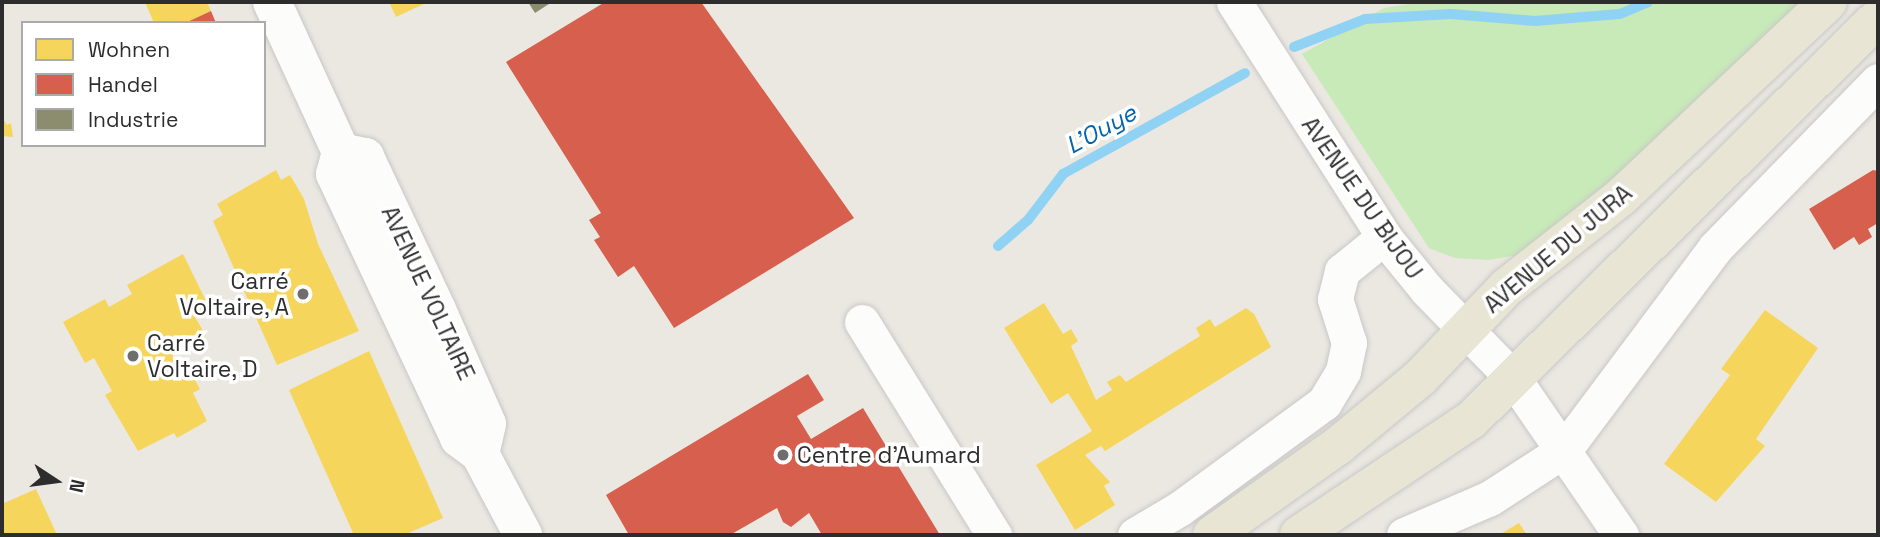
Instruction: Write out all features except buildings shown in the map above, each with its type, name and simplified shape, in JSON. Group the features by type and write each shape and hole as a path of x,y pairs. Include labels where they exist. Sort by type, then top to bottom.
{"main road":[{"name":"AVENUE VOLTAIRE","path":"272,2 341,152 335,174 459,438 480,454 523,535"},
{"name":"AVENUE DU JURA","path":"1212,535 1388,406 1507,287 1621,197 1828,2"},
{"path":"1299,535 1461,429 1878,18"}],"street":[{"name":"AVENUE DU BIJOU","path":"1234,2 1384,237 1466,330 1513,378 1621,535"},
{"path":"1405,535 1490,498 1563,450 1715,248 1878,81"},
{"path":"1135,535 1179,509 1324,402 1343,372 1349,343 1335,299 1342,271 1384,237"},
{"path":"862,323 994,535"}],"green space":[{"path":"1421,2 1811,2 1530,253 1488,260 1455,258 1429,248 1302,54 1384,8"}],"waterway":[{"name":"L'Ouye","path":"1294,47 1365,19 1451,14 1535,21 1620,14 1648,2"},
{"name":"L'Ouye","path":"998,246 1028,220 1063,174 1245,73"}],"place":[{"name":"Carré Voltaire, A","path":"303,294"},
{"name":"Carré Voltaire, D","path":"133,356"},
{"name":"Centre d'Aumard","path":"783,455"}]}
